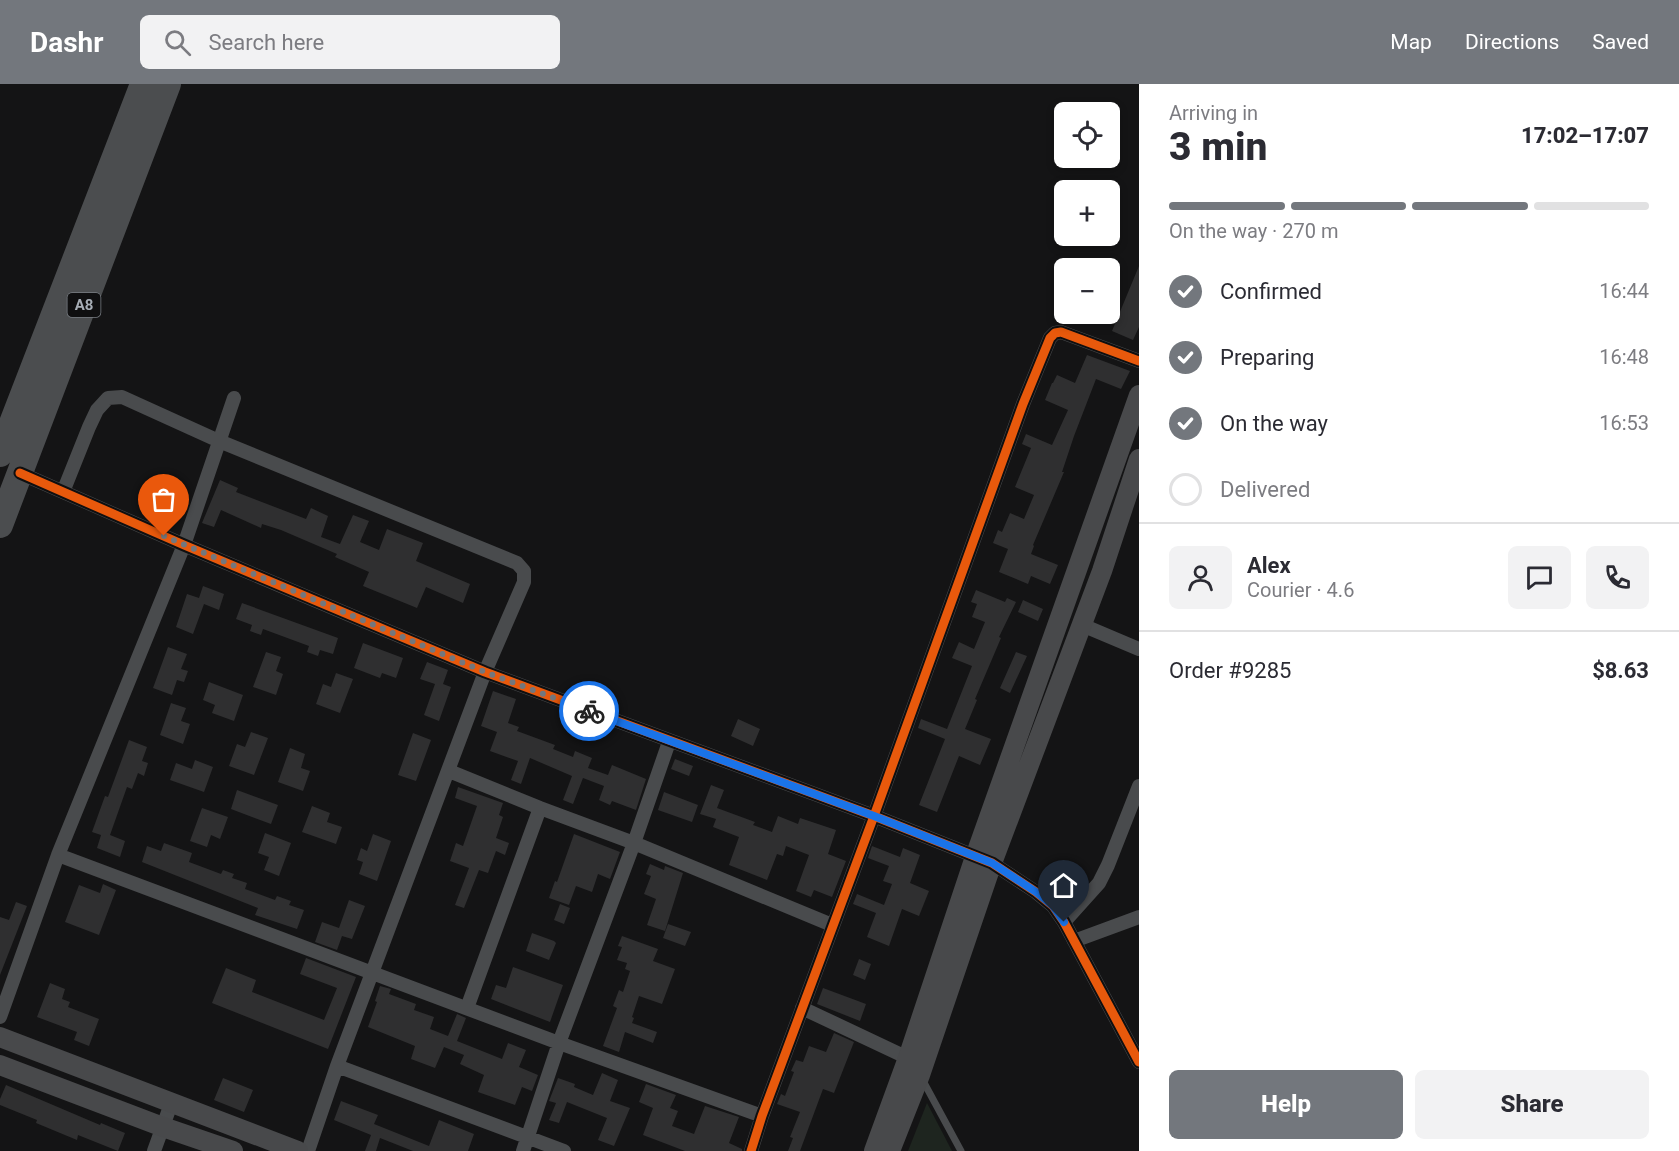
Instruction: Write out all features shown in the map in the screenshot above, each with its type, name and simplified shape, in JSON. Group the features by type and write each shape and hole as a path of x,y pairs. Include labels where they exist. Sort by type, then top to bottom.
{"highway":[{"name":"A8","path":"0,454 143,84"},
{"name":"A8","path":"0,525 168,84"}],"main road":[{"path":"890,1151 920,1075 984,860 1139,395"},
{"path":"874,1151 984,860 1082,625 1134,492 1139,459"},
{"path":"0,1037 298,1151"},
{"path":"0,1065 233,1151"}],"street":[{"path":"751,1151 1023,404 1050,338 1055,333 1061,332 1139,361"},
{"path":"63,492 97,410 108,398 122,397 219,441 517,563 524,571 524,582 485,672 337,1066 308,1151"},
{"path":"0,1017 58,855 184,545 234,398"},
{"path":"20,473 485,672 874,816 984,860 1036,892 1053,906 1134,1041 1139,1062"},
{"path":"1082,625 1139,649"},
{"path":"526,1144 559,1042 634,843 669,742"},
{"path":"449,771 634,843 832,925"},
{"path":"1064,922 1099,883 1139,786"},
{"path":"467,1008 540,808"},
{"path":"58,855 762,1116"},
{"path":"1074,941 1139,916"},
{"path":"802,1008 908,1058 920,1075"},
{"path":"337,1066 526,1144 564,1151"},
{"path":"154,1151 171,1104"}],"lane":[{"path":"920,1075 961,1151"}],"shaded area":[{"path":"927,1103 952,1151 908,1151"}],"building":[{"path":"1139,266 1139,327 1133,340 1112,331 1115,324 1120,324 1120,312"},
{"path":"1087,355 1130,371 1121,389 1096,379 1074,436 1062,472 1064,472 1031,554 1058,565 1050,584 1031,576 1028,584 999,572 1008,549 993,543 998,530 1002,532 1010,513 1024,519 1034,495 1015,487 1031,448 1022,444 1026,434 1052,445 1068,410 1045,400 1057,375 1075,383"},
{"path":"220,480 238,488 236,492 306,519 311,508 328,516 321,537 340,544 353,515 369,521 360,542 379,550 387,529 423,543 416,561 470,584 463,603 426,587 417,608 363,586 369,572 335,557 337,554 281,530 262,524 261,528 221,510 214,527 202,523"},
{"path":"203,586 224,594 219,610 204,604 193,634 176,627 187,594 199,598"},
{"path":"976,590 1005,602 1007,598 1016,602 999,637 1001,638 965,729 991,739 980,765 959,756 937,812 919,805 945,739 918,728 921,719 947,729 972,666 952,658 959,642 974,649 985,622 972,617 977,604 971,602"},
{"path":"1023,600 1043,609 1038,621 1018,612"},
{"path":"242,603 338,638 333,654 320,650 318,656 307,652 309,646 263,629 261,635 250,631 252,625 236,619"},
{"path":"363,643 403,658 396,678 382,673 380,678 354,668"},
{"path":"168,647 187,654 181,669 188,671 184,682 177,680 172,695 153,688"},
{"path":"266,652 281,657 276,671 283,674 276,695 253,687"},
{"path":"1016,652 1027,656 1010,693 1000,688"},
{"path":"427,662 448,670 443,684 451,687 439,721 424,715 435,684 420,679"},
{"path":"336,673 353,679 340,713 316,704 323,684 331,687"},
{"path":"209,682 243,695 234,721 212,713 215,705 203,700"},
{"path":"493,691 516,699 508,723 519,727 517,731 555,745 553,749 573,757 575,751 592,758 588,768 608,775 612,765 646,779 636,810 612,801 610,805 599,800 604,786 583,778 573,804 563,800 572,776 530,758 521,784 511,780 518,761 490,751 497,732 481,726"},
{"path":"171,703 186,708 181,721 190,724 183,744 160,735"},
{"path":"738,719 760,729 753,746 731,736"},
{"path":"251,732 268,738 254,775 229,766 237,744 245,747"},
{"path":"413,733 431,740 416,781 398,775"},
{"path":"129,740 147,747 142,761 148,763 144,776 138,773 132,789 127,787 110,835 125,841 120,857 97,848 101,835 92,832"},
{"path":"290,748 305,754 301,768 310,771 303,791 278,782"},
{"path":"675,759 693,766 689,776 671,769"},
{"path":"195,760 213,767 204,792 170,780 176,763 192,769"},
{"path":"711,785 724,790 717,808 755,822 753,825 772,832 778,816 798,824 800,818 836,830 828,854 846,861 832,897 814,890 811,897 796,891 809,855 786,846 783,856 777,854 767,880 729,865 739,837 713,827 716,819 700,814"},
{"path":"458,787 503,803 499,815 503,817 496,838 509,843 505,855 496,851 488,873 479,870 464,908 455,905 469,868 450,861 456,843 463,846 477,806 455,798"},
{"path":"237,790 278,805 271,824 231,809"},
{"path":"664,792 698,805 692,822 658,810"},
{"path":"312,806 330,813 327,822 342,827 336,844 302,832"},
{"path":"202,808 228,817 220,839 211,835 207,847 190,841"},
{"path":"265,833 291,843 279,876 264,870 269,857 258,853"},
{"path":"373,834 391,841 377,881 359,874 363,862 357,860 361,848 367,851"},
{"path":"574,834 620,852 610,879 598,874 592,892 576,886 569,905 549,898"},
{"path":"164,843 192,853 189,862 221,874 223,870 234,874 232,878 247,883 245,889 275,900 277,896 291,901 289,905 304,910 297,929 255,915 258,908 142,862 147,846 161,851"},
{"path":"872,846 900,857 903,848 920,855 910,883 929,891 919,916 902,909 889,946 867,937 876,913 853,904 857,894 884,905 892,884 883,881 889,866 868,858"},
{"path":"650,864 664,870 665,866 683,873 665,931 647,925 656,899 644,894 651,876 646,874"},
{"path":"103,884 116,890 99,935 65,922 79,885 100,893"},
{"path":"349,900 365,906 352,939 342,936 337,950 315,942 322,922 339,928"},
{"path":"16,902 27,906 0,975 0,917 9,920"},
{"path":"560,904 570,908 564,924 554,920"},
{"path":"668,924 691,932 685,946 663,938"},
{"path":"532,933 556,943 549,960 526,951"},
{"path":"622,936 658,949 653,961 675,969 662,1004 639,996 632,1017 634,1018 632,1023 657,1032 653,1043 625,1032 619,1052 603,1046 617,1008 613,1006 619,990 623,992 630,971 625,969 627,963 617,960 622,947 618,946"},
{"path":"306,958 356,977 328,1049 212,1003 226,968 256,980 252,992 324,1020 337,988 300,974"},
{"path":"859,959 871,964 865,980 853,975"},
{"path":"513,967 563,985 550,1022 491,999 496,985 506,988"},
{"path":"50,983 65,989 62,999 70,1002 68,1007 99,1019 89,1046 74,1040 77,1032 37,1017"},
{"path":"380,986 391,989 389,994 416,1004 414,1010 434,1017 430,1029 448,1036 457,1014 466,1018 457,1041 502,1059 508,1043 526,1050 519,1067 538,1075 532,1091 522,1087 515,1105 478,1092 484,1075 460,1064 464,1055 444,1047 435,1068 411,1059 415,1046 368,1027"},
{"path":"823,988 866,1004 860,1021 817,1004"},
{"path":"834,1033 854,1042 834,1093 823,1089 800,1151 788,1151 793,1138 790,1137 800,1112 777,1104 781,1094 785,1096 796,1060 803,1062 809,1046 826,1052"},
{"path":"602,1073 618,1080 610,1101 630,1108 614,1146 598,1140 607,1118 567,1102 559,1123 549,1120 556,1103 549,1101 558,1078 575,1084 574,1087 593,1095"},
{"path":"223,1078 253,1090 244,1112 214,1100"},
{"path":"646,1084 676,1095 670,1108 678,1111 672,1126 694,1134 705,1106 739,1117 729,1143 742,1151 685,1151 643,1135 653,1108 639,1102"},
{"path":"6,1085 100,1125 101,1123 125,1133 118,1151 78,1135 77,1140 0,1105"},
{"path":"341,1101 378,1115 374,1124 429,1146 439,1120 474,1134 468,1151 413,1151 380,1138 376,1151 365,1151 371,1135 334,1120"}],"cycle path":[{"path":"751,1151 1023,404 1050,338 1055,333 1061,332 1139,361"},
{"path":"20,473 485,672 874,816 992,863 1053,906 1064,922 1139,1062"}],"way so far":[{"path":"164,536 485,672 589,711"}],"route":[{"path":"589,711 874,816 992,863 1036,892 1053,906 1064,922"}]}
